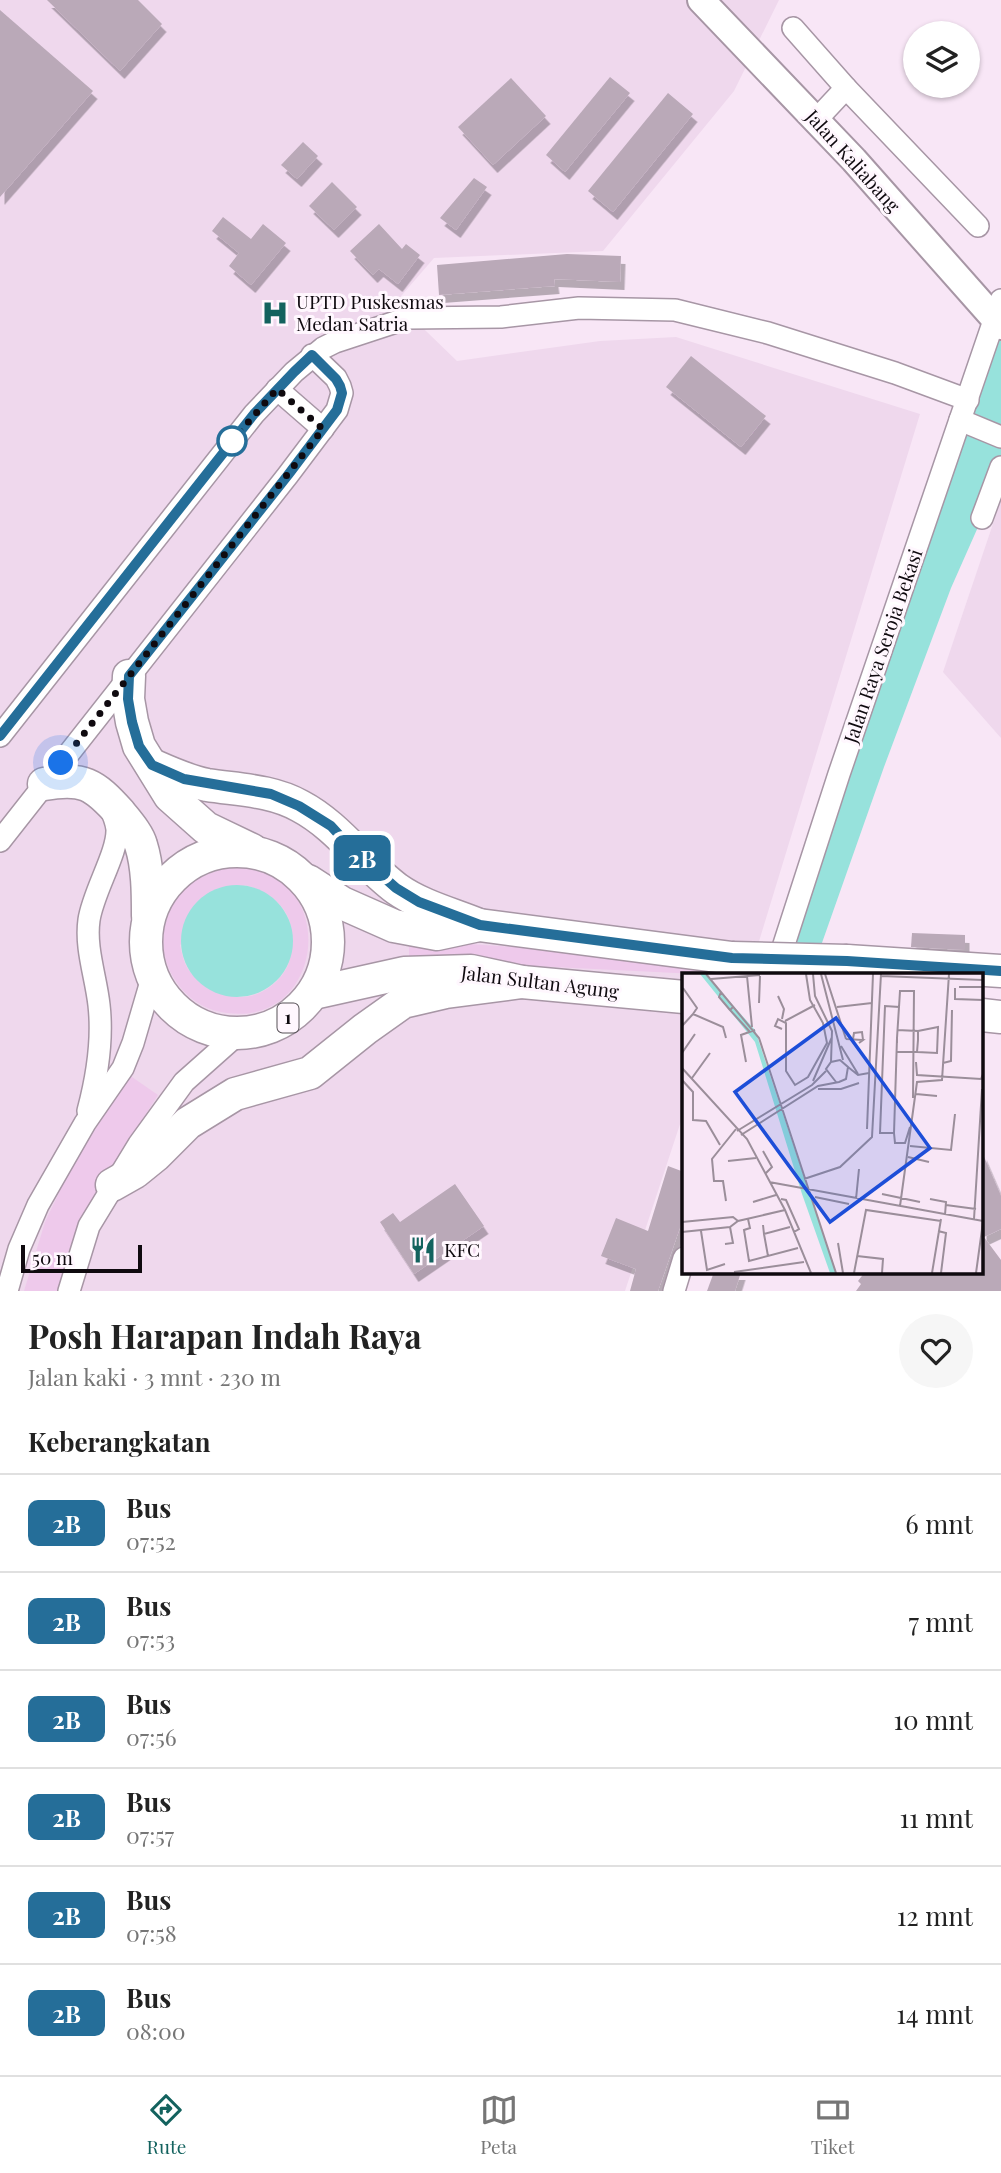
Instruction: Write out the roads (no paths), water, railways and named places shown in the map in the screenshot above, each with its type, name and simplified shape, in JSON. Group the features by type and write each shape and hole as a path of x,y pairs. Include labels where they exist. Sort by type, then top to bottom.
{"highway":[{"path":"129,676 128,699 139,746 170,796 206,828 258,853"},
{"path":"152,765 184,779 271,794 299,806 331,826 352,849 396,888 419,902 480,925"},
{"path":"44,785 64,781 83,783 102,793 126,821 141,844 148,889 148,918"},
{"name":"1","path":"304,878 320,901 329,932 327,964 314,993 300,1010 282,1023 261,1031 238,1034 211,1030 187,1018 167,1000 152,978 145,948 148,918 161,890 178,870 200,857 226,850 258,853 281,861 342,903 394,926 437,934 480,925 732,958 847,961 1001,971"},
{"name":"Jalan Sultan Agung","path":"314,993 404,973 471,971 522,982 682,997"},
{"path":"112,1185 135,1172 156,1155 187,1123 226,1098 310,1073 365,1028 404,1002 446,992 522,982"}],"main road":[{"name":"Jalan Kaliabang","path":"701,0 999,315"}],"street":[{"path":"793,28 846,88 978,226"},
{"path":"816,120 846,88"},
{"path":"0,736 237,435 277,389 312,355 335,342 408,318 501,317 579,307 675,310 790,340 895,373 968,400"},
{"name":"Jalan Raya Seroja Bekasi","path":"774,973 839,774 999,315"},
{"path":"0,841 337,410 342,393 336,379 312,355"},
{"path":"277,389 323,429"},
{"path":"963,421 997,434"},
{"path":"982,518 1001,467"},
{"path":"85,1123 99,1052 99,1006 88,939 88,923 91,904 116,842 117,827 102,793"},
{"path":"7,1291 19,1249 38,1205 85,1123 124,1068 152,978"},
{"path":"69,1291 89,1226 112,1185 184,1082 238,1034"},
{"path":"674,1291 682,1265"}],"place":[{"name":"UPTD Puskesmas Medan Satria","path":"275,313"},
{"name":"KFC","path":"423,1250"}]}
